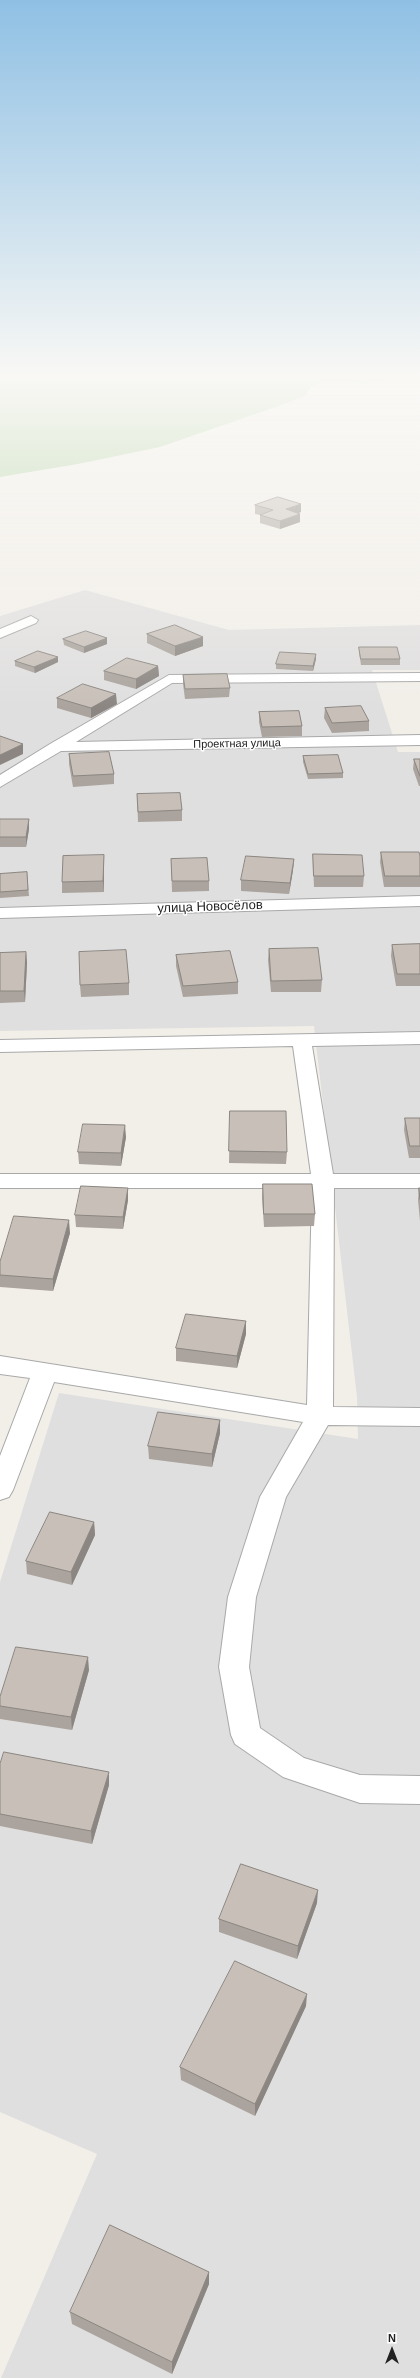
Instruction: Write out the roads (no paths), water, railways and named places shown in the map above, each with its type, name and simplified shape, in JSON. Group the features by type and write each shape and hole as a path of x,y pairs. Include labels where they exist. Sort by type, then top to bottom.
{"street":[{"path":"0,634 31,620"},
{"path":"0,782 53,747 169,679 420,678"},
{"name":"Проектная улица","path":"53,747 420,740"},
{"name":"улица Новосёлов","path":"0,912 420,901"},
{"path":"0,1046 302,1042 420,1038"},
{"path":"302,1042 323,1182 320,1416 272,1497 242,1597 234,1667 246,1735 294,1768 360,1789 420,1790"},
{"path":"0,1181 420,1181"},
{"path":"0,1364 320,1416 420,1417"},
{"path":"0,1490 44,1372"}]}
